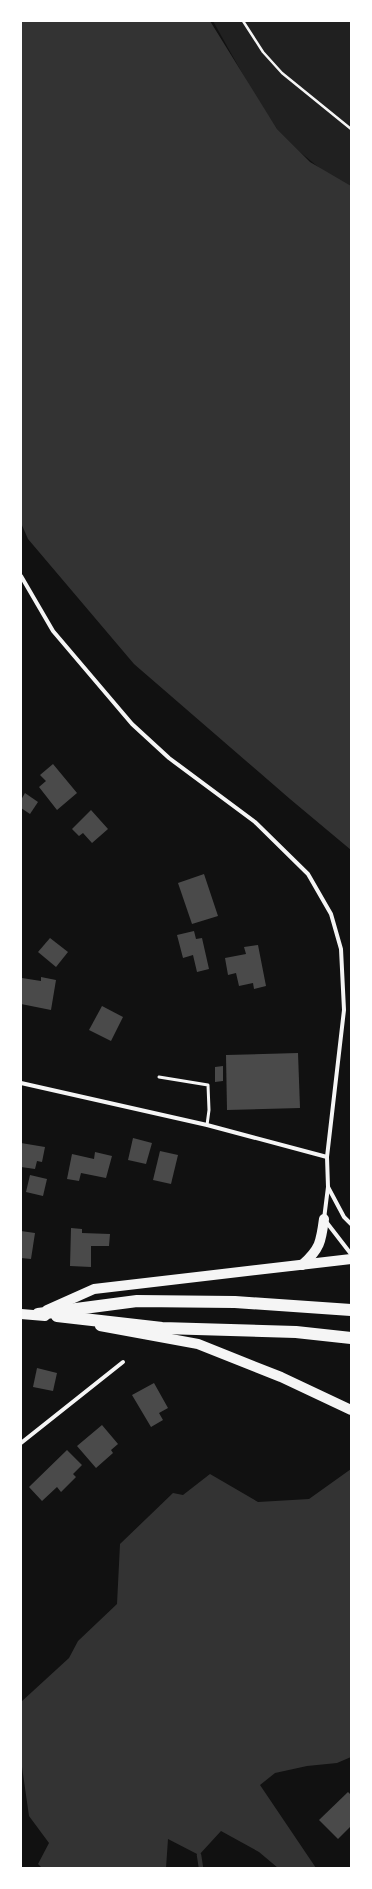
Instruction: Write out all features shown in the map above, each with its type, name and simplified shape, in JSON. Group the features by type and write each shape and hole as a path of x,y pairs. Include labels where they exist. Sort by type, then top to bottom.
{"highway":[{"path":"38,1314 137,1300 235,1302 351,1310"},
{"path":"38,1314 162,1328 296,1332 351,1338"}],"main road":[{"path":"302,1265 318,1249 321,1242 324,1219"},
{"path":"38,1314 94,1289 351,1259"},
{"path":"21,1314 38,1314 198,1344 281,1377 351,1410"}],"street":[{"path":"21,576 53,631 132,724 169,758 255,822 308,874 331,914 341,949 344,1010 327,1157 328,1187 324,1219 351,1254"},
{"path":"21,1083 207,1125 327,1157"},
{"path":"328,1187 344,1217 351,1224"},
{"path":"21,1443 124,1362"}],"lane":[{"path":"159,1077 208,1085 209,1110 207,1125"}],"path":[{"path":"243,21 263,52 282,74 351,129"}],"shaded area":[{"path":"21,21 210,21 277,129 310,162 351,186 351,850 134,664 28,539 21,523"},
{"path":"213,21 351,21 351,194 300,152 277,129 251,89"},
{"path":"351,1469 351,1757 337,1763 307,1766 275,1773 260,1785 316,1868 278,1868 259,1852 221,1831 199,1855 168,1839 166,1868 42,1868 38,1864 49,1843 29,1816 22,1767 21,1702 69,1658 78,1641 117,1604 120,1544 173,1493 183,1495 210,1474 258,1502 309,1499"}],"building":[{"path":"53,764 77,793 57,810 39,787 46,781 40,775"},
{"path":"25,793 38,802 30,814 21,808 21,800"},
{"path":"91,810 108,829 92,843 83,833 79,836 72,829"},
{"path":"204,874 218,916 192,924 178,883"},
{"path":"194,931 196,939 202,938 209,969 197,972 193,955 183,958 177,935"},
{"path":"50,938 68,952 56,967 38,952"},
{"path":"258,945 266,986 254,989 253,983 239,986 236,973 228,975 225,958 246,954 244,947"},
{"path":"41,977 56,980 51,1010 21,1004 22,978 41,981"},
{"path":"102,1006 123,1017 111,1041 89,1030"},
{"path":"298,1053 300,1108 227,1110 226,1055"},
{"path":"223,1066 223,1081 215,1082 215,1067"},
{"path":"133,1138 152,1143 146,1164 128,1160"},
{"path":"21,1143 45,1147 42,1162 37,1161 35,1169 21,1167"},
{"path":"160,1151 178,1155 171,1184 153,1180"},
{"path":"95,1152 112,1156 106,1178 81,1173 79,1181 67,1179 72,1154 94,1159"},
{"path":"30,1175 47,1179 43,1196 26,1192"},
{"path":"71,1228 82,1229 82,1233 110,1234 109,1246 91,1246 91,1267 70,1266"},
{"path":"21,1231 35,1233 31,1259 21,1258"},
{"path":"37,1368 57,1373 53,1391 33,1387"},
{"path":"154,1383 168,1408 159,1413 163,1420 151,1427 132,1395"},
{"path":"102,1425 118,1444 111,1450 113,1453 96,1468 77,1446"},
{"path":"67,1450 82,1465 73,1474 76,1477 61,1492 57,1487 42,1501 29,1487"},
{"path":"348,1792 351,1795 351,1826 338,1839 319,1820"}],"waterway":[{"path":"199,1855 201,1868"}]}
